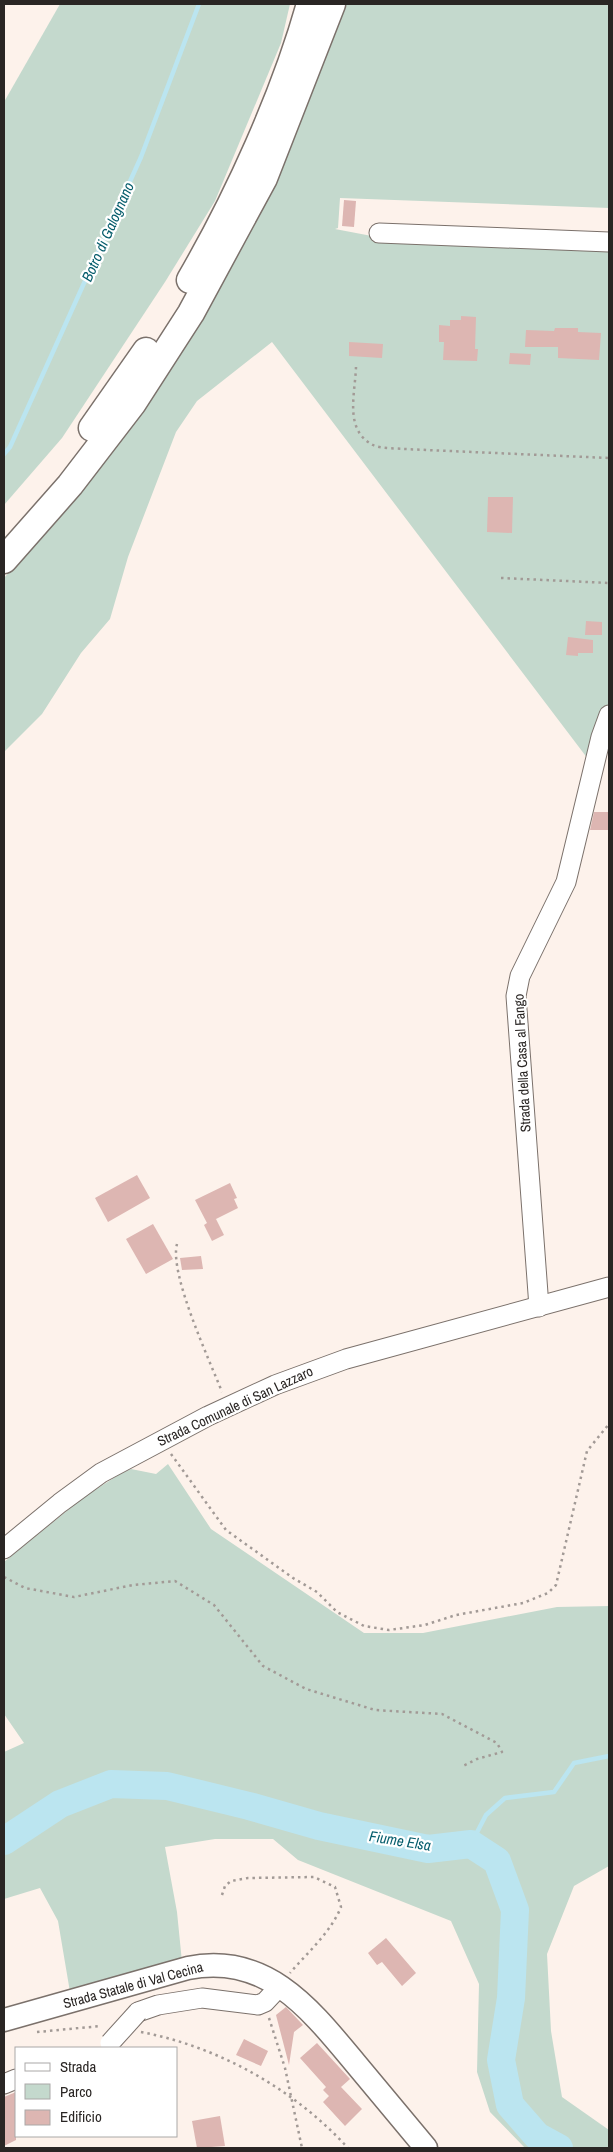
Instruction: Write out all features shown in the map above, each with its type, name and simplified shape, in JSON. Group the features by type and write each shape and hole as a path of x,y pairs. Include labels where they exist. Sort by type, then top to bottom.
{"highway":[{"path":"4,534 61,469 99,420 165,322 197,268 262,136 310,4"},
{"path":"4,560 70,484 133,403 191,313 264,178 332,4"}],"main road":[{"name":"Strada Statale di Val Cecina","path":"4,2020 199,1966 240,1968 272,1994 313,2013 426,2148"}],"street":[{"path":"379,233 609,242"},
{"name":"Strada della Casa al Fango","path":"540,1307 516,996 520,976 566,882 601,737 609,714"},
{"name":"Strada Comunale di San Lazzaro","path":"4,1548 88,1482 161,1440 228,1407 330,1364 609,1287"},
{"path":"106,2039 138,2012 158,2005 202,1998 253,2006 272,1994"}],"path":[{"path":"356,367 353,422 358,434 374,446 609,458"},
{"path":"501,578 609,584"},
{"path":"177,1244 176,1261 183,1288 228,1407"},
{"path":"161,1440 226,1530 293,1578 317,1592 337,1612 364,1626 389,1630 425,1625 456,1615 523,1603 548,1594 556,1585 587,1451 609,1424"},
{"path":"4,1577 25,1588 74,1597 133,1584 175,1582 214,1606 263,1666 306,1689 375,1710 442,1714 497,1743 502,1752 477,1759 463,1766"},
{"path":"222,1895 224,1886 231,1881 248,1878 314,1877 335,1887 341,1907 331,1926 272,1994 302,2148"},
{"path":"138,2031 186,2044 225,2059 249,2071 292,2098 320,2120 348,2148"},
{"path":"33,2032 106,2039"}],"green space":[{"path":"60,4 290,4 281,43 215,201 165,282 62,438 4,505 4,102"},
{"path":"344,4 609,4 609,208 340,198 338,228 335,229 377,237 609,247 609,704 594,739 591,763 272,342 197,401 176,432 128,557 110,619 81,653 42,714 4,752 4,578 74,499 139,415 199,324"},
{"path":"168,1464 211,1529 364,1633 423,1633 557,1607 609,1606 609,1866 574,1886 547,1954 551,2031 562,2097 609,2130 609,2148 525,2148 490,2112 477,2072 479,1984 451,1921 298,1860 273,1839 215,1839 165,1847 177,1912 182,1962 70,1992 58,1921 40,1888 4,1899 4,1752 24,1743 4,1714 4,1562 84,1497 120,1474 131,1469 156,1474"}],"building":[{"path":"344,200 356,201 354,227 342,226"},
{"path":"461,316 476,317 475,349 478,349 477,361 443,360 444,342 439,342 439,325 450,326 450,320 461,320"},
{"path":"555,328 578,328 578,332 601,333 599,360 558,358 558,347 525,347 526,330 554,331"},
{"path":"349,342 383,344 382,358 349,356"},
{"path":"510,353 531,354 530,365 509,364"},
{"path":"488,497 513,497 512,533 487,532"},
{"path":"586,621 602,622 602,635 585,635"},
{"path":"568,637 593,640 593,653 578,653 578,656 566,655"},
{"path":"594,812 609,812 609,830 590,830"},
{"path":"137,1175 150,1198 108,1222 95,1198"},
{"path":"230,1183 237,1198 234,1199 238,1208 216,1219 224,1235 212,1241 204,1225 207,1223 195,1200"},
{"path":"153,1224 173,1259 146,1274 126,1239"},
{"path":"201,1256 203,1269 182,1270 180,1258"},
{"path":"386,1938 416,1973 402,1986 382,1962 377,1965 368,1953"},
{"path":"286,2007 303,2025 294,2032 289,2065 276,2015"},
{"path":"244,2039 268,2051 261,2066 236,2055"},
{"path":"317,2043 350,2079 341,2087 362,2109 345,2126 323,2102 329,2096 323,2090 326,2087 300,2058"},
{"path":"15,2092 16,2140 4,2146 4,2097"},
{"path":"220,2116 225,2146 197,2148 192,2121"}],"waterway":[{"name":"Botro di Galognano","path":"4,454 10,447 141,157 199,4"},
{"path":"471,1844 486,1815 505,1798 554,1792 574,1763 609,1756"},
{"name":"Fiume Elsa","path":"4,1841 60,1804 111,1784 167,1786 249,1806 319,1826 428,1849 471,1844 497,1861 515,1910 511,1998 501,2060 510,2105 537,2136 559,2148"}]}
